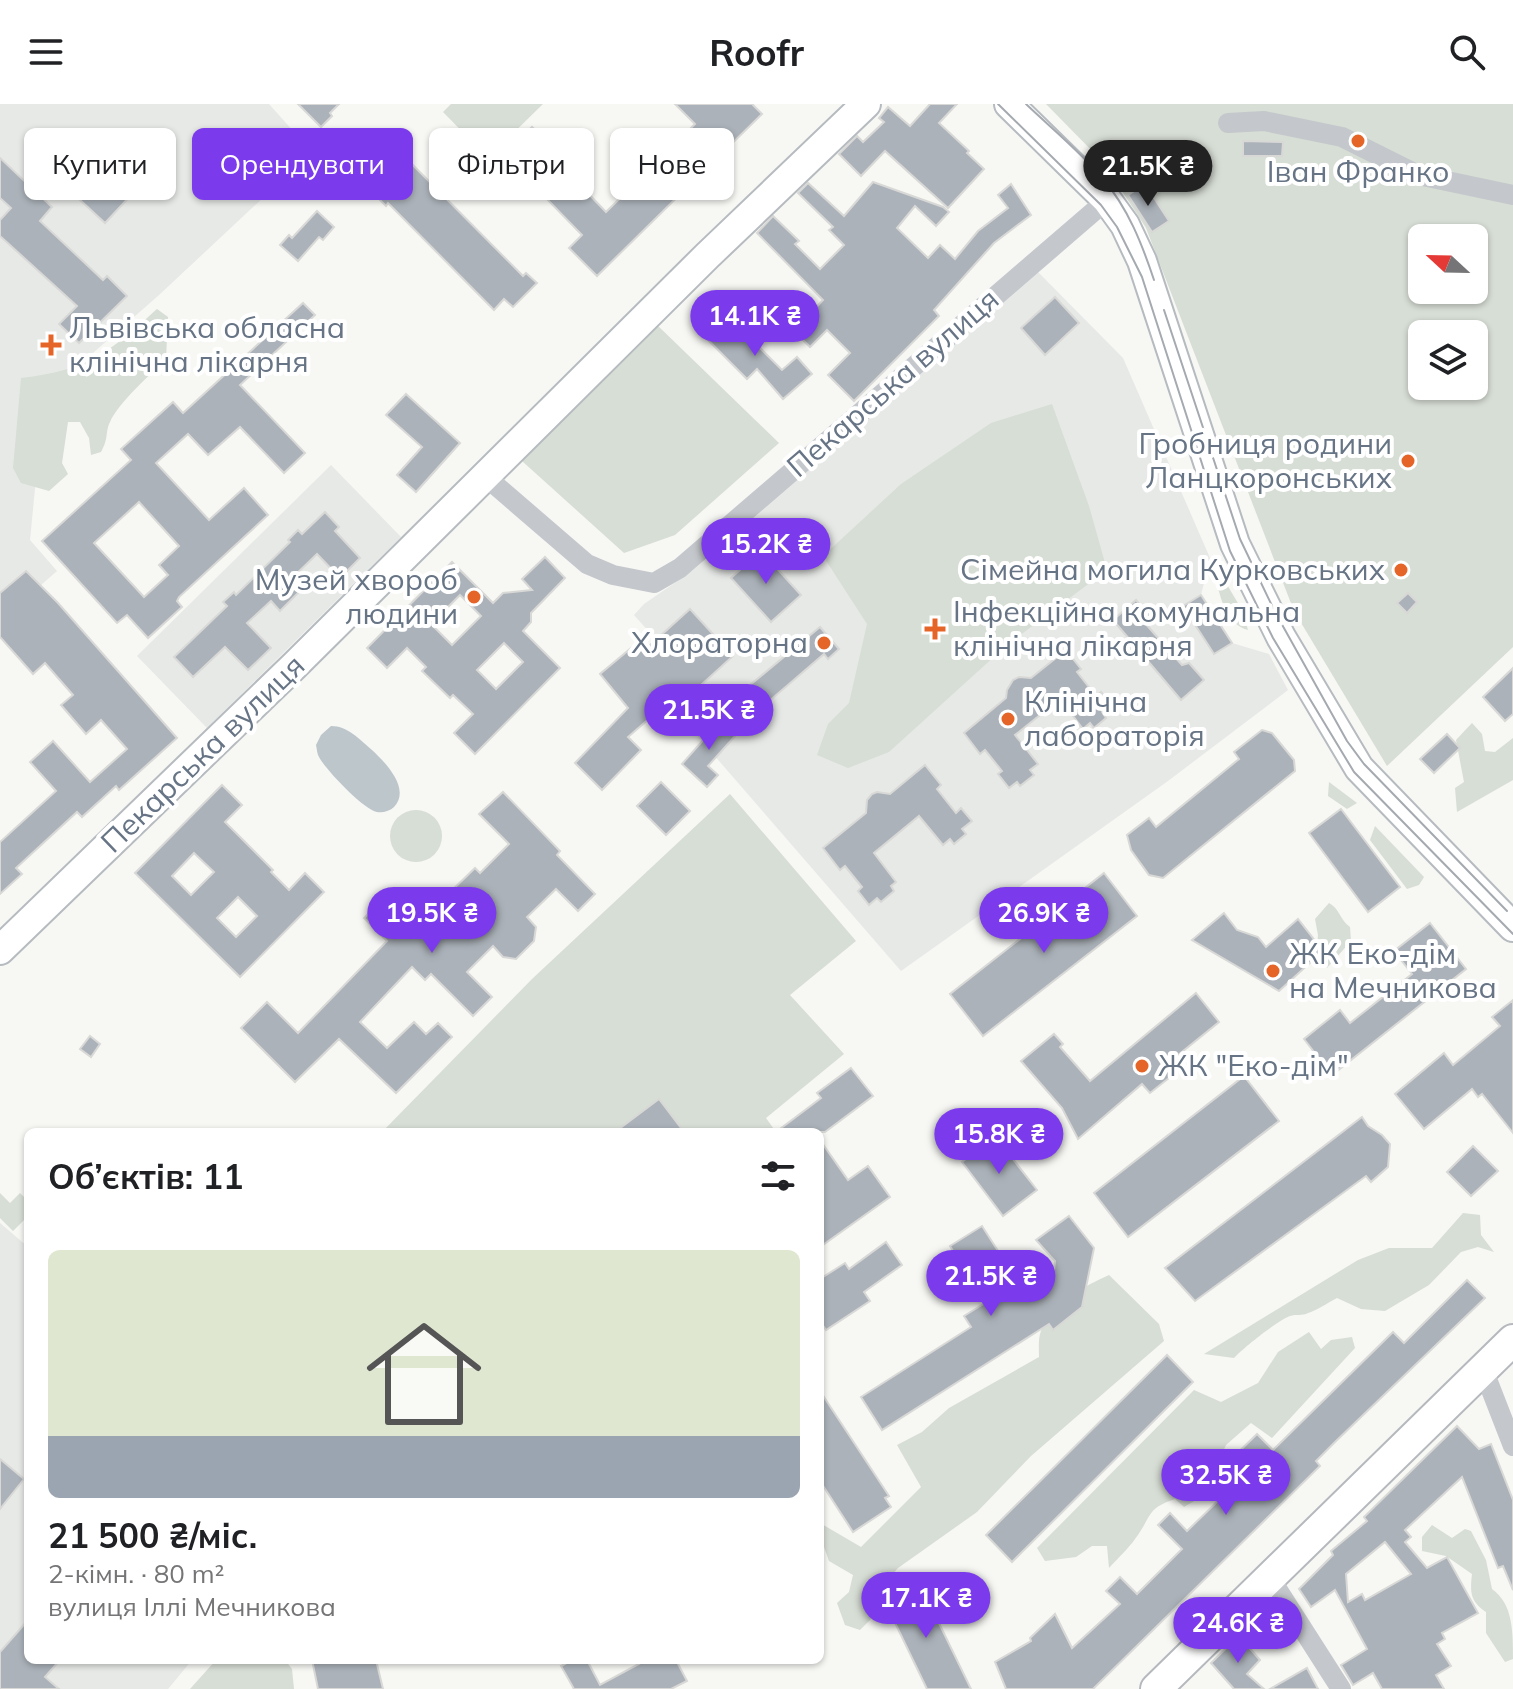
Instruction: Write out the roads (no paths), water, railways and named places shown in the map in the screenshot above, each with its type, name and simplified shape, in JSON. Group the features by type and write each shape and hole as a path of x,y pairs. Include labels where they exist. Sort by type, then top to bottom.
{"main road":[{"path":"1156,1689 1513,1340"}],"street":[{"path":"486,477 707,256 866,104"},
{"path":"1009,104 1107,200 1125,225 1142,261 1235,544 1281,637 1359,768 1513,927"},
{"path":"1228,123 1264,121 1342,137 1418,175 1513,195"},
{"name":"Пекарська вулиця","path":"0,950 486,477 587,564 613,575 654,583 680,568 1107,200"},
{"path":"1483,1369 1513,1446"},
{"path":"1270,1578 1341,1689"}],"tram line":[{"path":"998,104 1101,205 1117,227 1142,277 1230,551 1273,638 1354,772 1513,934"},
{"path":"1026,104 1085,159 1112,190 1133,227 1154,280"},
{"path":"1164,310 1240,539 1275,612 1347,741 1364,764 1507,911"}],"place":[{"name":"Іван Франко","path":"1358,141"},
{"name":"Львівська обласна клінічна лікарня","path":"51,345"},
{"name":"Гробниця родини Ланцкоронських","path":"1408,461"},
{"name":"Сімейна могила Курковських","path":"1401,570"},
{"name":"Музей хвороб людини","path":"474,597"},
{"name":"Інфекційна комунальна клінічна лікарня","path":"935,629"},
{"name":"Хлораторна","path":"824,643"},
{"name":"Клінічна лабораторія","path":"1008,719"},
{"name":"ЖК Еко-дім на Мечникова","path":"1273,971"},
{"name":"ЖК \"Еко-дім\"","path":"1142,1066"}]}
